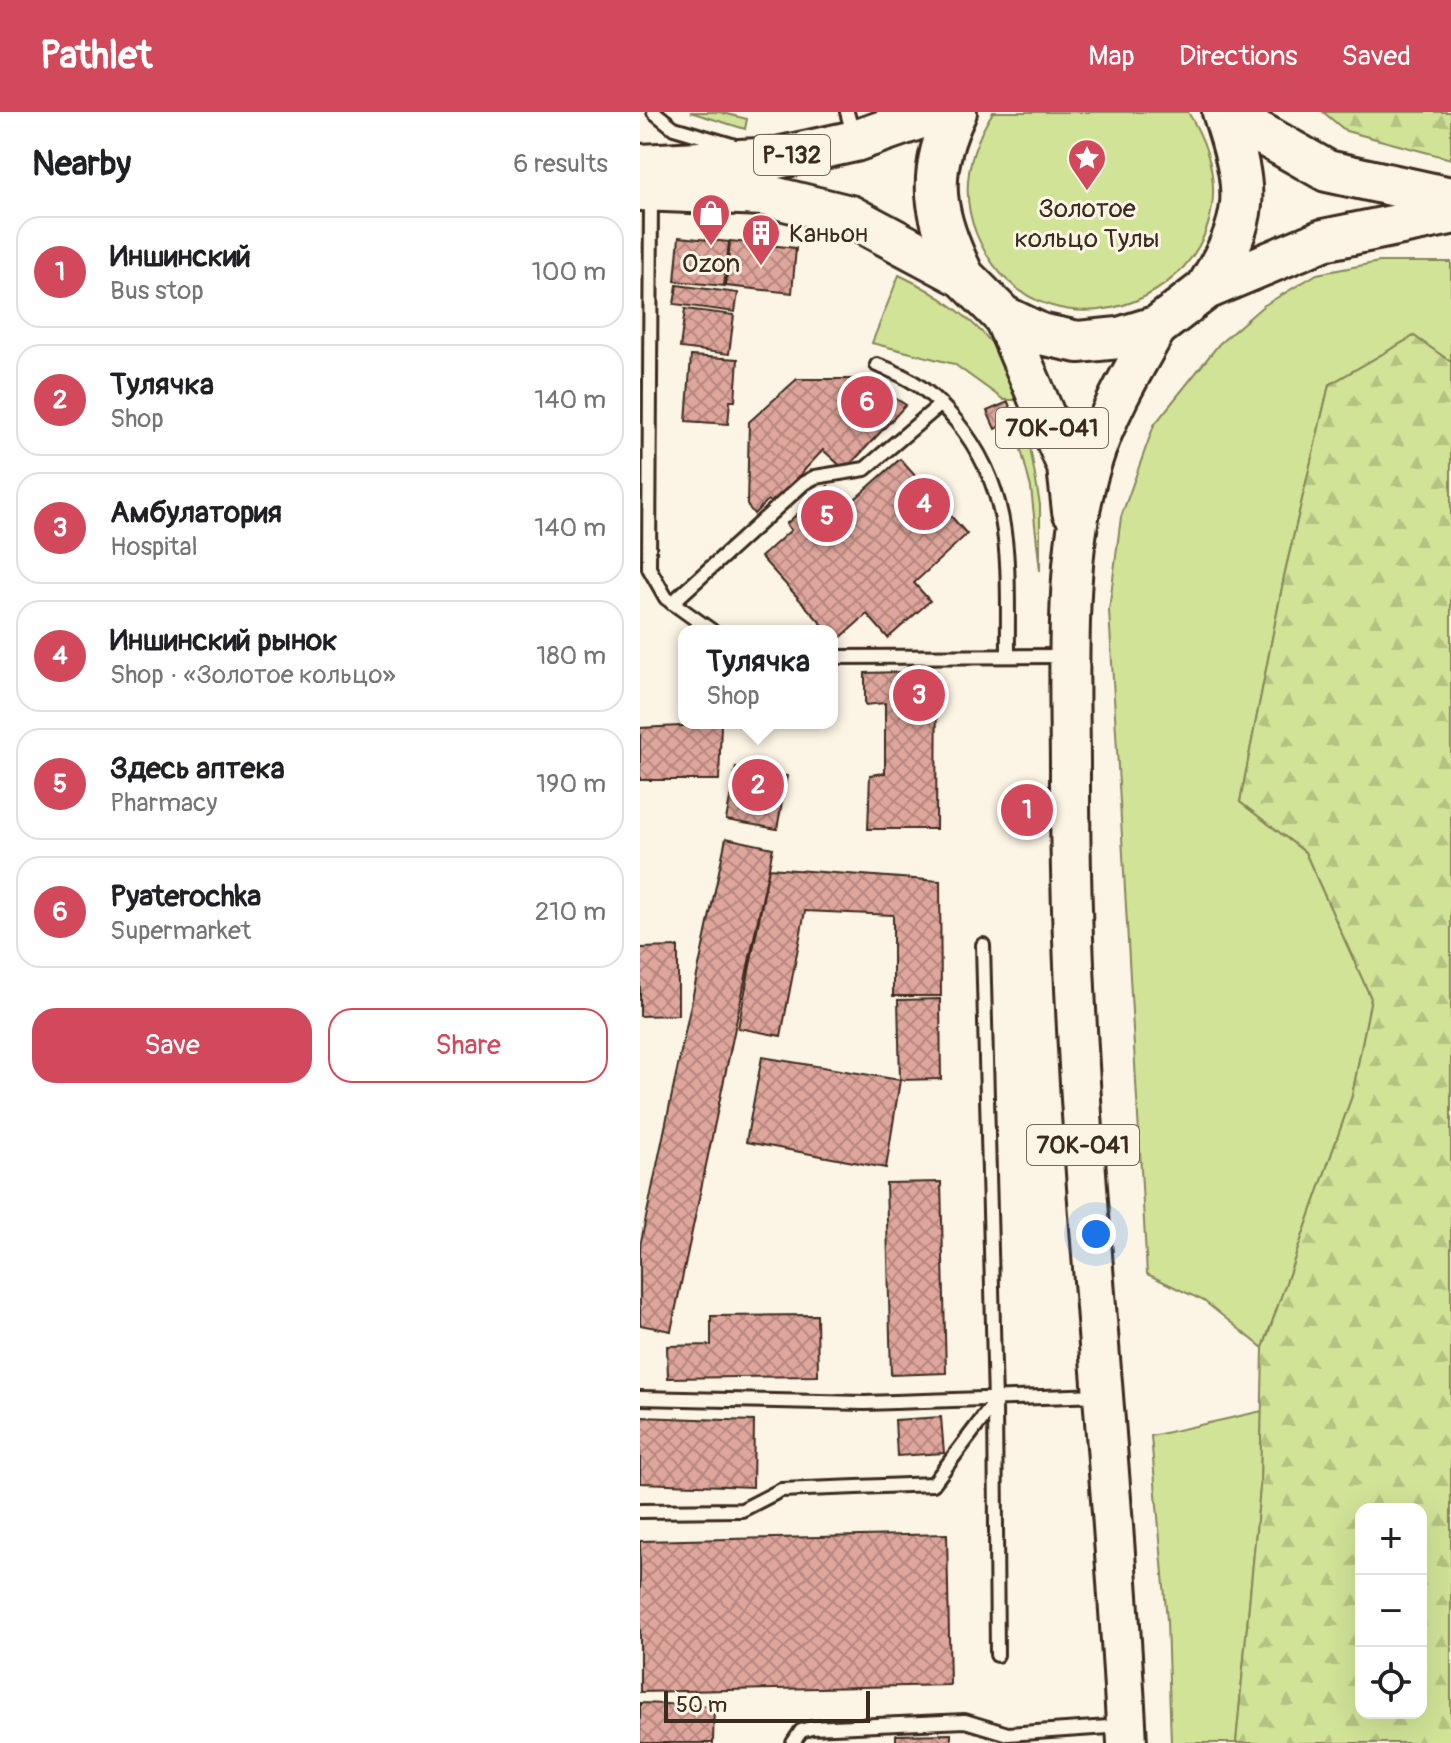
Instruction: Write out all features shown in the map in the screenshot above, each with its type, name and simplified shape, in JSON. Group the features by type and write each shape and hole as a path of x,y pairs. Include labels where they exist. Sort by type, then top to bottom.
{"highway":[{"name":"Р-132","path":"644,182 777,158 851,127 938,112"},
{"name":"Р-132","path":"956,112 945,135 937,169 936,203 942,235 964,277"},
{"name":"Р-132","path":"1223,112 1327,171 1451,198"},
{"name":"Р-132","path":"1206,289 1231,248 1242,209 1242,171 1223,112"},
{"name":"Р-132","path":"644,182 764,195 850,216 964,277 1003,316 1040,334 1078,342 1119,338 1158,326 1206,289 1323,240 1451,214"}],"main road":[{"name":"70К-041","path":"1003,316 1067,467 1076,546"},
{"name":"70К-041","path":"1126,1734 1120,1594 1078,1067 1070,816 1070,656 1076,546 1091,464 1114,405 1158,326"}],"lane":[{"path":"640,113 654,112 674,128 777,158"},
{"path":"644,182 647,552 652,579 672,603 703,625"},
{"path":"877,365 913,379 941,404 977,450 1002,505 1007,543 1008,656"},
{"path":"672,603 804,483 815,477 865,469 941,404"},
{"path":"838,657 1070,656"},
{"path":"983,945 995,1402 997,1655"},
{"path":"640,1398 706,1402 995,1402 1104,1395"},
{"path":"640,1511 742,1510 781,1490 933,1484 995,1402"},
{"path":"793,1743 801,1731 811,1728 965,1721 1008,1734 1126,1734"}],"green space":[{"path":"690,112 719,112 747,119 745,129"},
{"path":"993,112 1188,112 1211,172 1208,225 1184,267 1145,296 1099,310 1051,306 1008,281 976,233 968,201 973,156"},
{"path":"1323,112 1451,112 1451,159 1346,131"},
{"path":"1379,262 1451,262 1451,362 1414,336 1329,385 1285,572 1240,802 1305,852 1371,998 1352,1096 1263,1348 1204,1301 1147,1274 1109,610 1121,517 1154,425 1219,344 1263,306 1317,274"},
{"path":"899,275 943,300 982,332 1006,363 1018,400 1004,400 954,364 872,343"},
{"path":"1414,336 1451,362 1451,1743 1236,1743 1260,1488 1263,1348 1352,1096 1371,998 1305,852 1240,802 1285,572 1329,385"},
{"path":"1023,428 1027,429 1040,505 1040,571 1031,488 1017,434"},
{"path":"1262,1411 1260,1488 1236,1743 1171,1743 1167,1621 1151,1436"}],"building":[{"path":"679,237 729,242 724,286 675,281"},
{"name":"Каньон","path":"730,241 796,248 792,293 726,286"},
{"path":"677,285 738,293 735,312 674,304"},
{"path":"685,309 734,315 729,354 680,348"},
{"path":"691,356 738,359 735,401 730,401 728,424 686,421"},
{"path":"797,379 864,379 906,405 845,470 823,450 773,504 768,500 754,514 747,505 749,422"},
{"path":"1008,402 1016,420 995,429 987,411"},
{"path":"900,459 967,534 914,583 930,601 888,638 867,614 838,640 838,625 823,625 761,557 791,530 786,524 828,486 847,506"},
{"path":"937,671 936,829 868,829 870,775 885,773 885,703 865,705 865,673"},
{"path":"640,728 721,729 719,780 640,780"},
{"path":"736,767 787,776 777,829 726,820"},
{"path":"726,838 773,848 671,1331 640,1325 640,1246"},
{"path":"769,868 940,881 941,996 893,996 893,915 805,911 781,1036 738,1028"},
{"path":"678,947 678,1015 640,1016 640,948"},
{"path":"940,999 941,1079 900,1080 898,1000"},
{"path":"762,1057 900,1080 886,1168 746,1142"},
{"path":"941,1182 946,1373 891,1375 886,1183"},
{"path":"817,1315 818,1376 668,1378 667,1346 711,1345 711,1316"},
{"path":"640,1417 754,1421 753,1487 640,1483"},
{"path":"941,1417 944,1453 897,1456 895,1420"},
{"path":"947,1534 950,1685 640,1692 640,1541"},
{"path":"640,1703 714,1706 713,1743 640,1743"},
{"path":"951,1734 951,1743 896,1743 896,1735"}],"place":[{"name":"Золотое кольцо Тулы","path":"1087,192"},
{"name":"Ozon","path":"711,247"},
{"name":"Каньон","path":"761,267"},
{"name":"Pyaterochka","path":"867,402"},
{"name":"Иншинский рынок","path":"924,504"},
{"name":"Здесь аптека","path":"827,516"},
{"name":"Амбулатория","path":"919,695"},
{"name":"Тулячка","path":"758,785"},
{"name":"Иншинский","path":"1027,810"}]}
